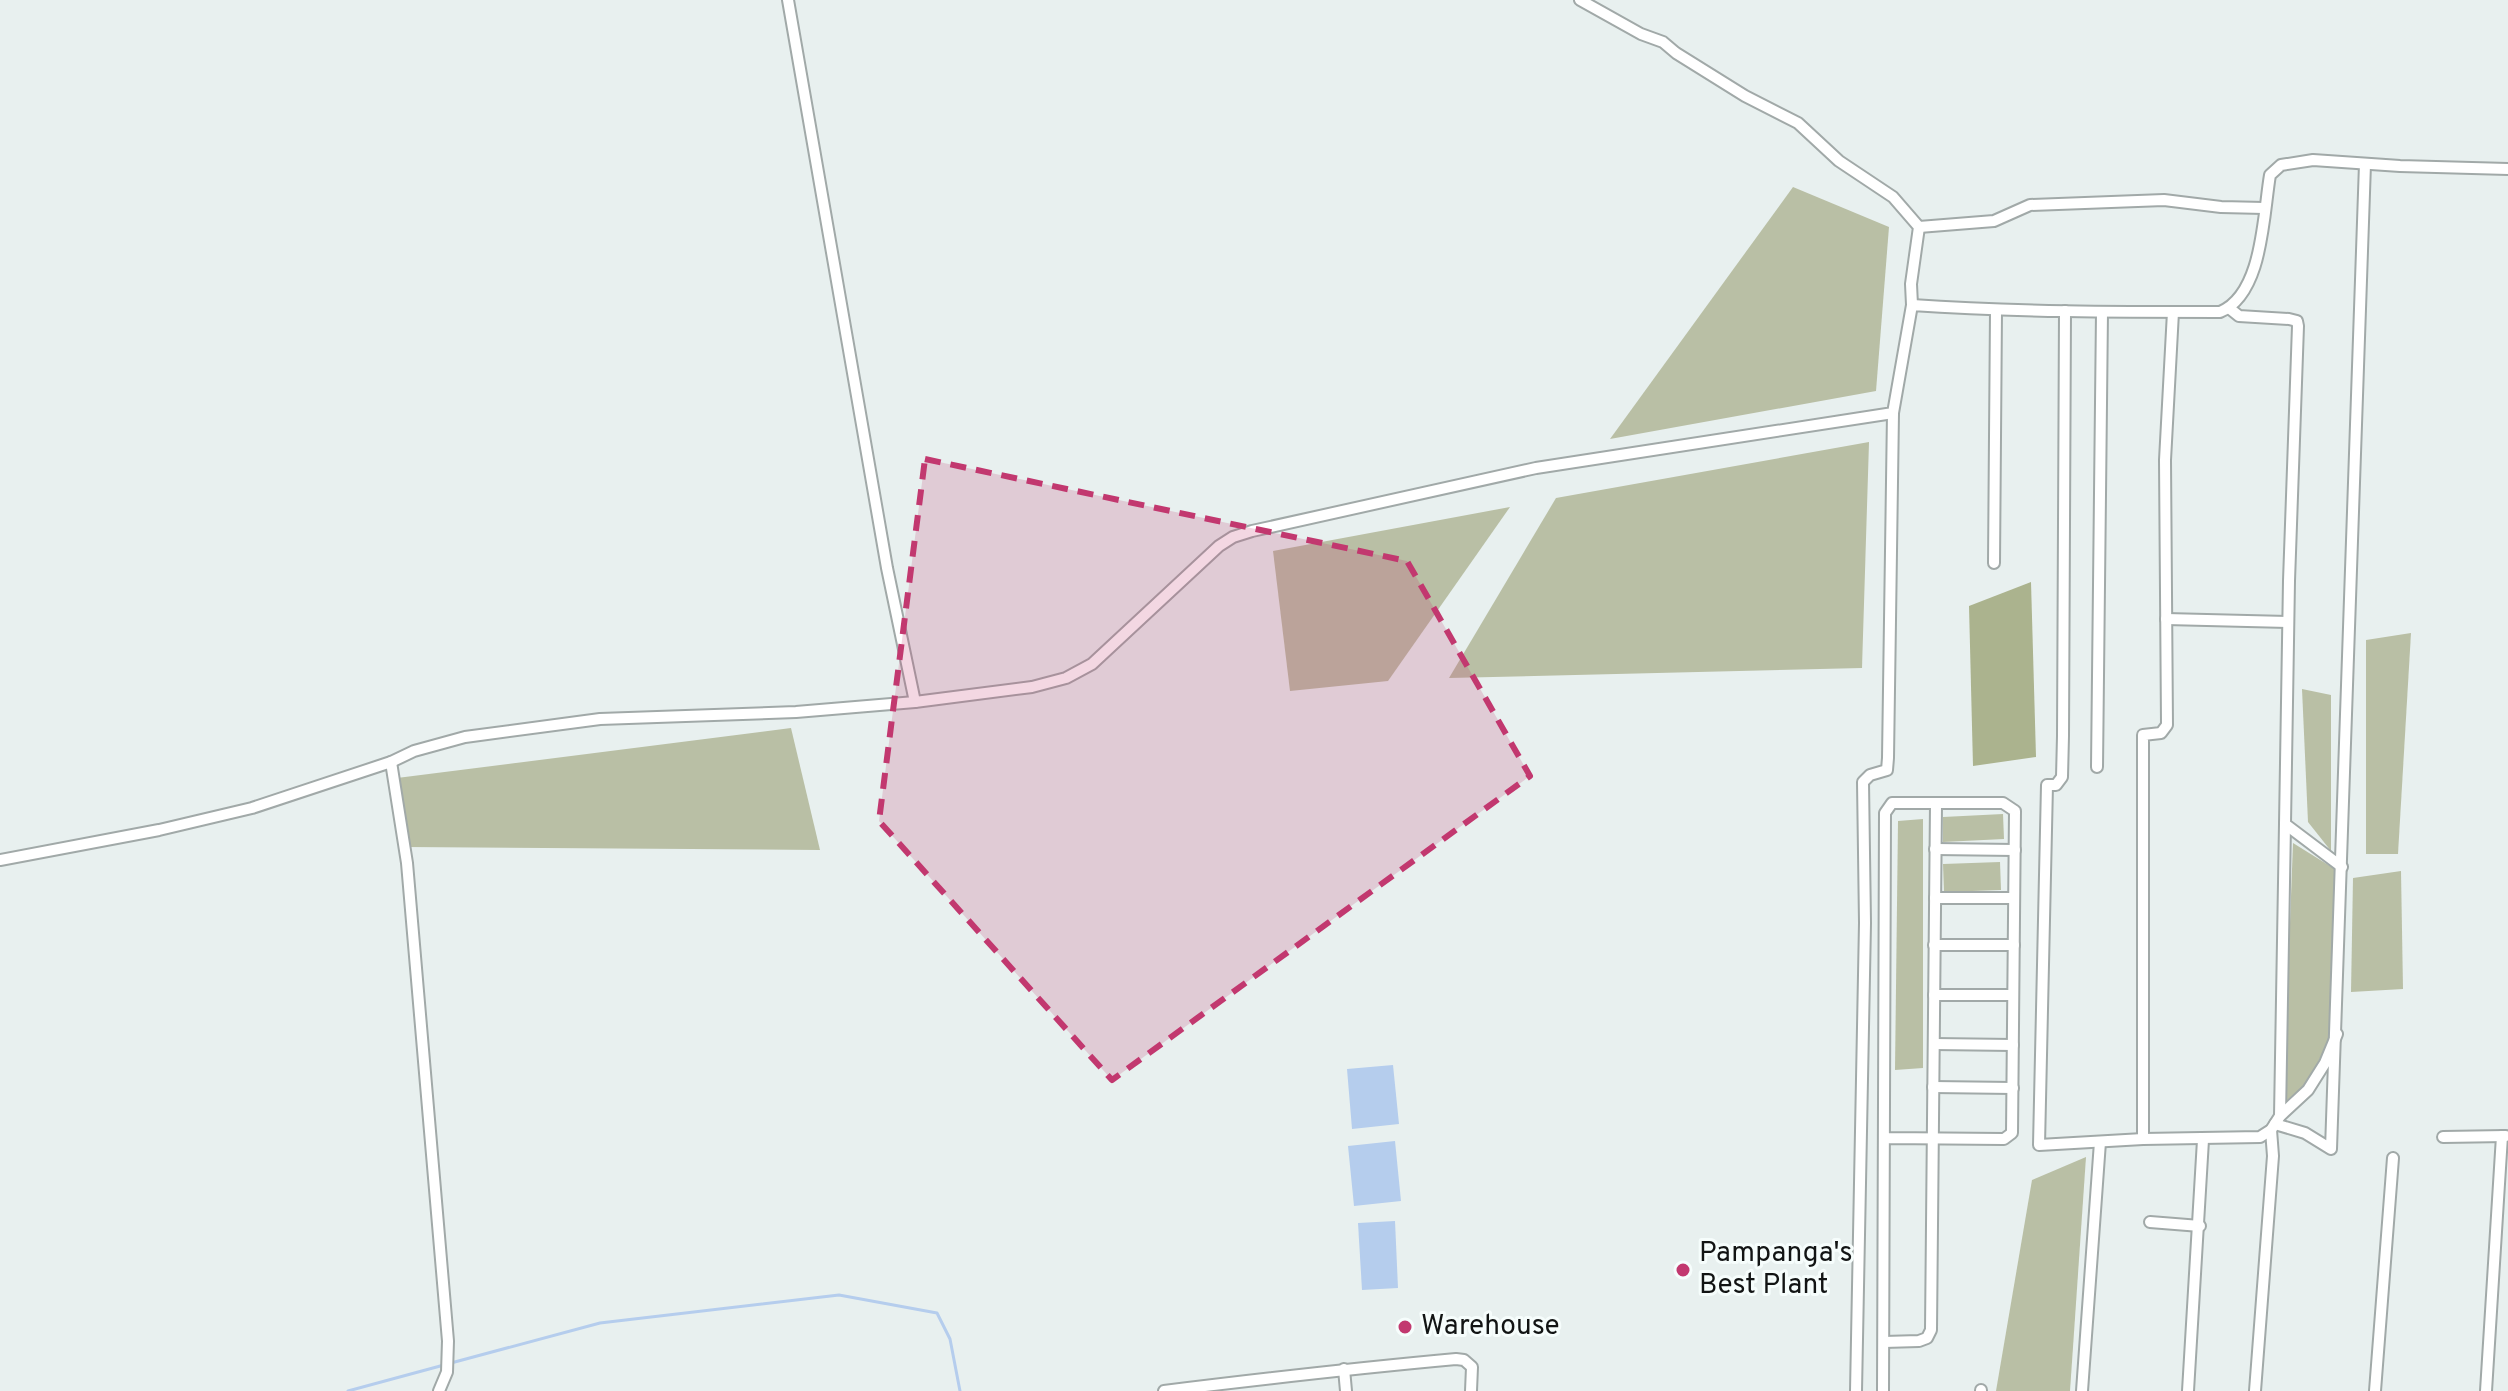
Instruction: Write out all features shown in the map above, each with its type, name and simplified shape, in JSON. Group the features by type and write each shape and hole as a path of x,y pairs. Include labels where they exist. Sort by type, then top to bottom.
{"street":[{"path":"788,0 887,568 915,702"},
{"path":"1580,0 1641,34 1663,42 1745,96 1798,123 1839,161 1893,197 1919,227 1911,284 1912,305 1893,413 1887,770 1870,775 1863,782 1865,923 1856,1391"},
{"path":"1912,305 1996,311 2220,312 2238,301 2250,283 2270,175 2281,165 2313,160 2508,169"},
{"path":"2275,1123 2305,1133 2331,1149 2365,164"},
{"path":"1919,227 1994,221 2030,205 2164,200 2221,207 2264,208"},
{"path":"2229,308 2239,316 2289,319 2297,321 2298,326 2275,1123 2255,1391"},
{"path":"1994,563 1996,311"},
{"path":"2065,311 2062,777 2056,785 2047,785 2039,1145 2260,1137 2308,1090 2325,1063 2337,1034"},
{"path":"2097,767 2102,312"},
{"path":"2143,1139 2143,735 2161,733 2167,725 2165,460 2173,312"},
{"path":"0,860 159,830 252,808 391,762 414,751 465,737 600,719 796,712 915,702 1032,687 1066,678 1092,664 1219,546 1233,537 1536,468 1893,413"},
{"path":"2166,619 2288,622"},
{"path":"391,762 407,863 448,1341 447,1372 439,1391"},
{"path":"1883,1391 1885,813 1892,803 2003,803 2015,811 2012,1133 2004,1139 1885,1138"},
{"path":"1884,1342 1919,1341 1927,1338 1931,1330 1936,804"},
{"path":"2285,824 2342,867"},
{"path":"1935,849 2015,850"},
{"path":"1935,898 2014,898"},
{"path":"1934,945 2014,945"},
{"path":"1934,995 2013,995"},
{"path":"1934,1044 2013,1045"},
{"path":"1933,1087 2013,1088"},
{"path":"2443,1137 2505,1136 2486,1391"},
{"path":"2188,1391 2203,1140"},
{"path":"2082,1391 2100,1142"},
{"path":"2375,1391 2393,1158"},
{"path":"2150,1222 2200,1226"},
{"path":"1164,1391 1244,1387 1344,1369 1464,1360 1472,1367 1471,1391"},
{"path":"1344,1369 1346,1391"}],"highlighted area":[{"path":"925,459 1407,561 1530,776 1112,1080 879,821"}],"green space":[{"path":"1793,187 1889,227 1876,391 1610,439"},
{"path":"1869,442 1862,668 1449,678 1556,498"},
{"path":"1510,507 1388,681 1290,691 1273,551"},
{"path":"2031,582 2036,757 1973,766 1969,606"},
{"path":"2411,633 2398,854 2366,854 2366,640"},
{"path":"2302,689 2331,695 2331,851 2308,822"},
{"path":"791,728 820,850 406,847 397,778"},
{"path":"2003,814 2004,839 1943,842 1943,817"},
{"path":"1923,819 1923,1068 1895,1070 1898,821"},
{"path":"2293,843 2338,871 2332,1035 2305,1087 2283,1110"},
{"path":"2000,862 2001,890 1944,892 1943,864"},
{"path":"2401,871 2403,989 2351,992 2353,878"},
{"path":"2086,1157 2070,1391 1996,1391 2032,1180"}],"water":[{"path":"1393,1065 1399,1124 1352,1129 1347,1069"},
{"path":"1395,1141 1401,1201 1354,1206 1348,1146"},
{"path":"1395,1221 1398,1288 1362,1290 1358,1223"}],"waterway":[{"path":"451,1363 600,1323 839,1295 937,1313 950,1339 960,1391"},
{"path":"348,1391 444,1365"}],"place":[{"name":"Pampanga's Best Plant","path":"1683,1270"},
{"name":"Warehouse","path":"1405,1327"}]}
